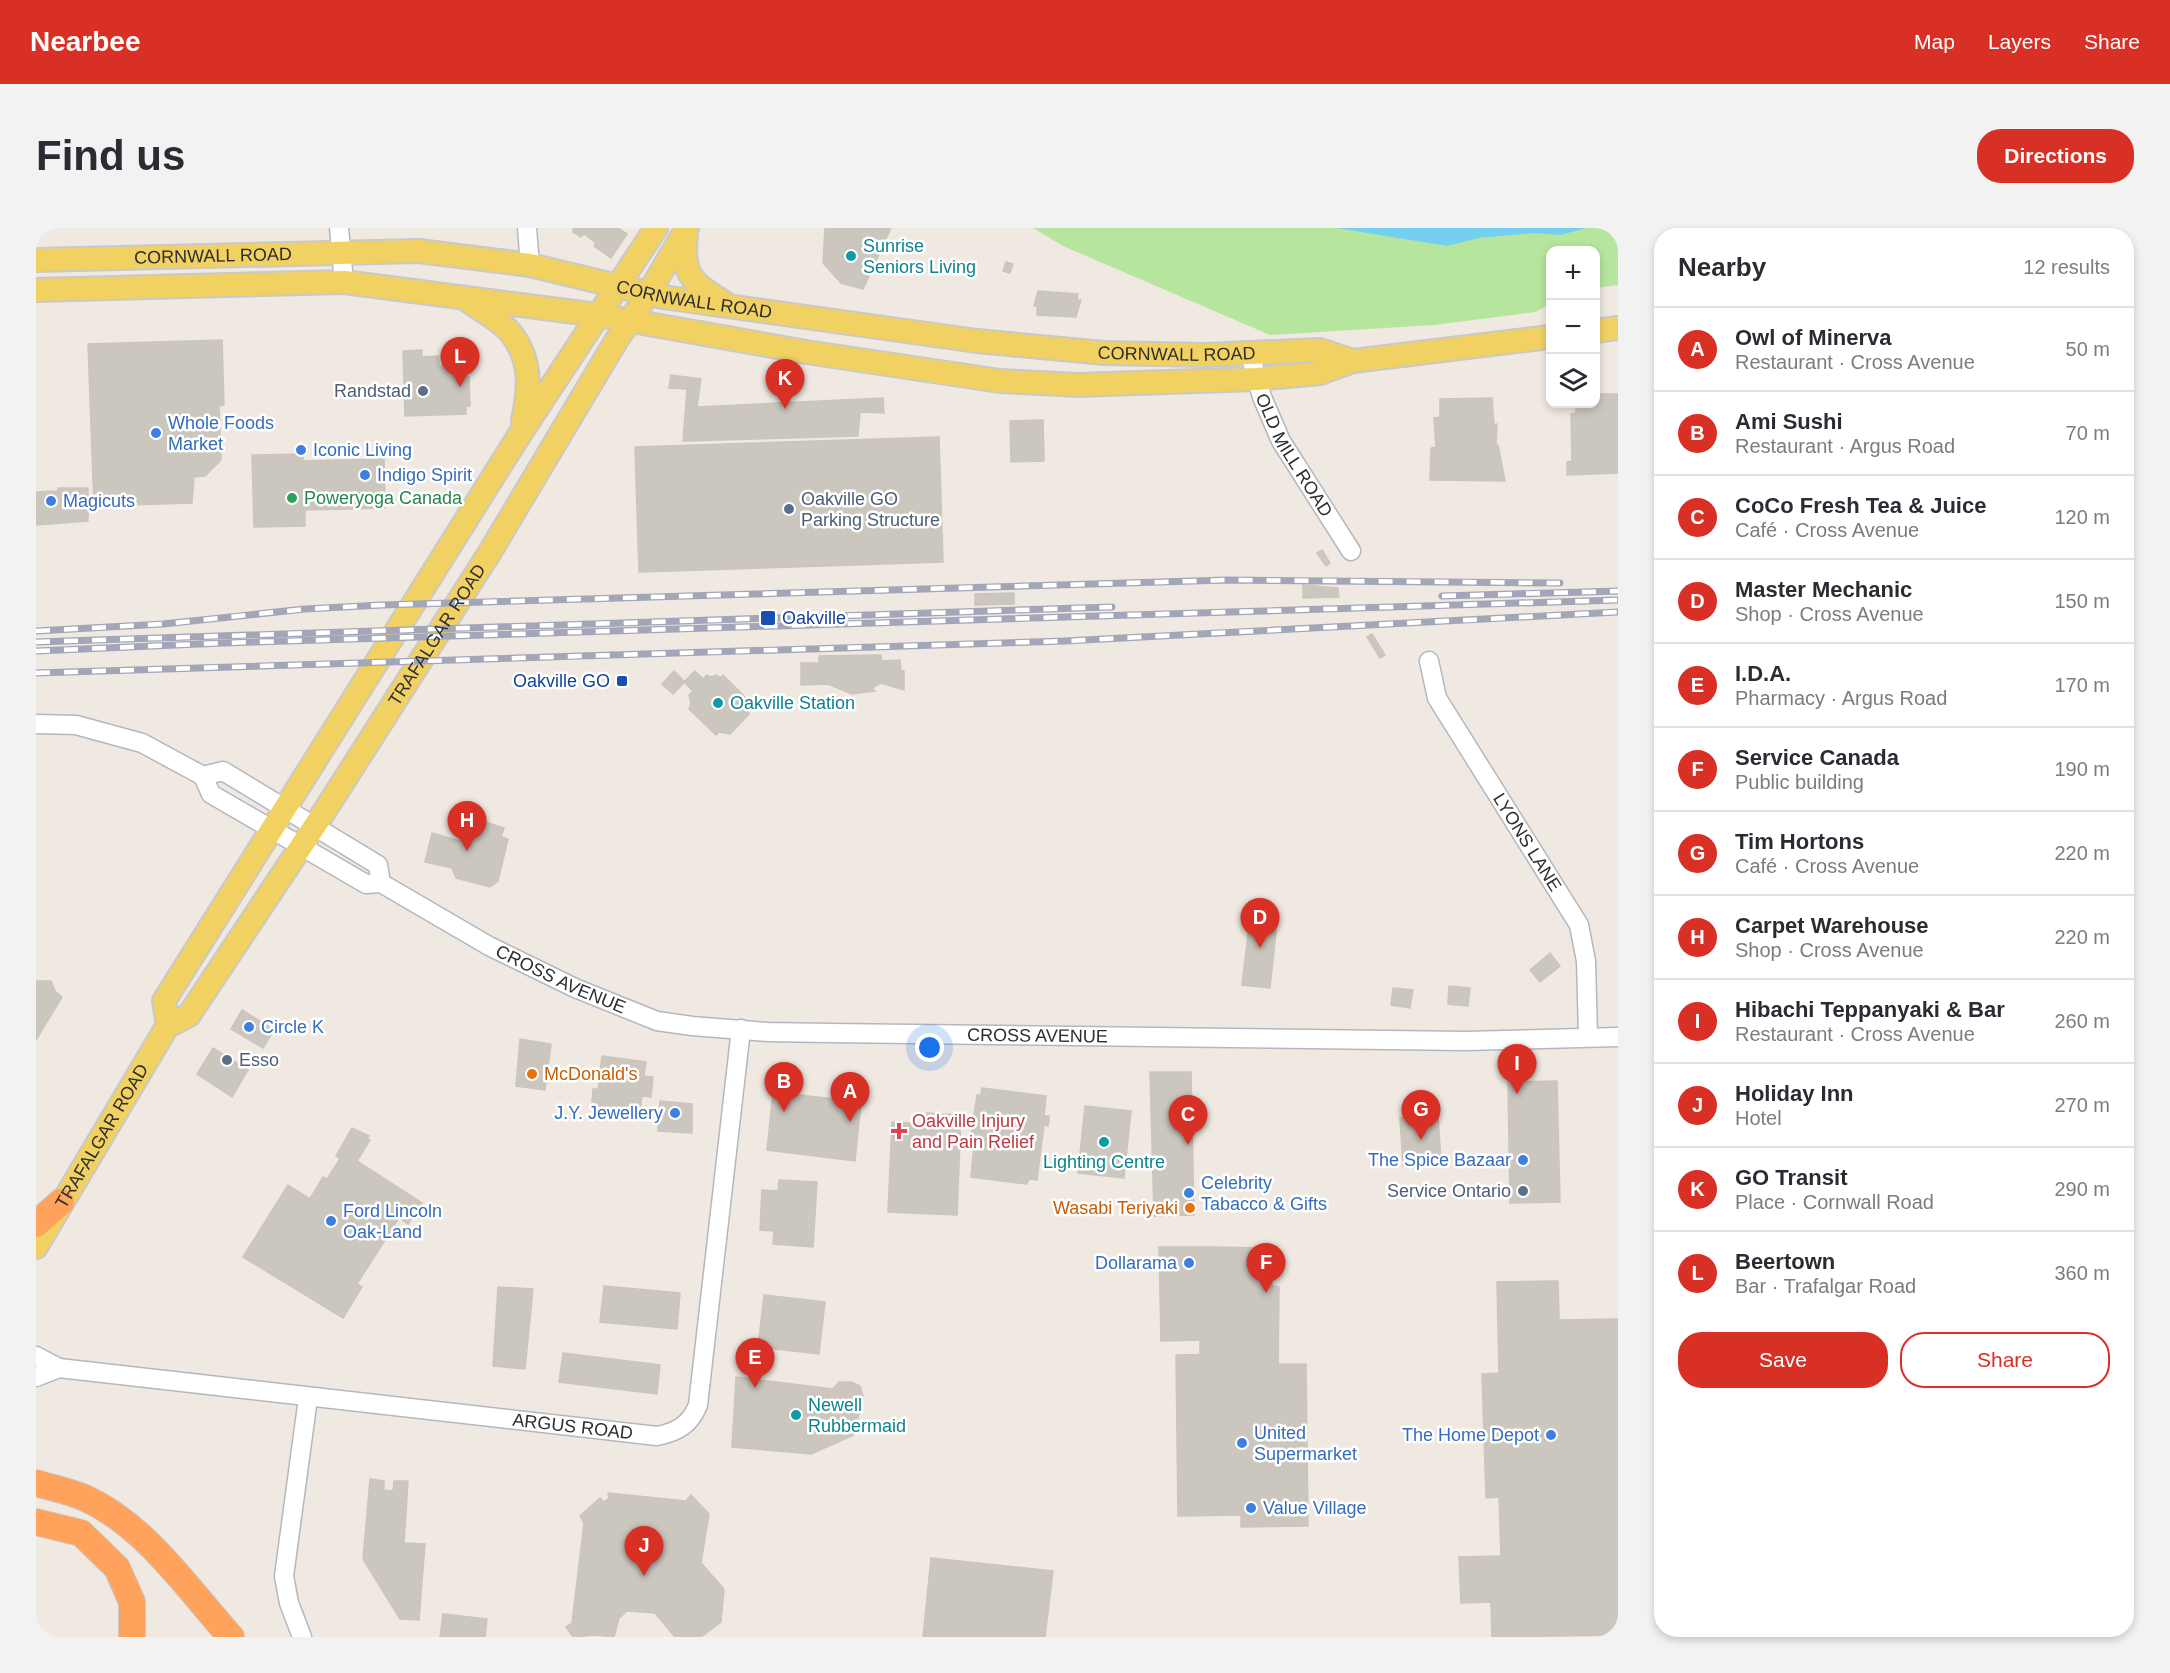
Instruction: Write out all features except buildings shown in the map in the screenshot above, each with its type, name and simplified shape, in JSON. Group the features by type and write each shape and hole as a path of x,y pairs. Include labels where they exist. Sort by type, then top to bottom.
{"highway":[{"path":"36,1224 61,1202"},
{"path":"36,1483 85,1498 123,1521 153,1549 231,1637"},
{"path":"36,1522 81,1533 117,1568 132,1602 132,1637"}],"main road":[{"name":"TRAFALGAR ROAD","path":"168,1026 164,1001 520,434 616,284 656,228"},
{"name":"TRAFALGAR ROAD","path":"36,1247 168,1026 189,1015 490,552 687,229"},
{"path":"687,229 684,257 688,272 699,287 732,308"},
{"name":"CORNWALL ROAD","path":"36,260 419,251 530,265 616,284 648,294 732,308 978,341 1104,353 1250,354 1320,350 1353,361"},
{"name":"CORNWALL ROAD","path":"36,290 344,282 598,315 980,378 1077,385 1257,379 1320,373 1353,361 1546,338"},
{"path":"463,298 508,330 522,351 529,380 520,434"},
{"path":"1600,331 1618,328"},
{"path":"978,341 980,378"}],"street":[{"path":"339,228 344,282"},
{"path":"527,228 530,265"},
{"name":"OLD MILL ROAD","path":"1250,354 1265,405 1281,441 1351,551"},
{"name":"LYONS LANE","path":"1429,661 1437,698 1579,925 1587,961 1588,1036"},
{"path":"36,724 76,725 108,732 142,743 203,776"},
{"name":"CROSS AVENUE","path":"381,882 378,865 223,771 203,776 211,794 366,884 381,882 489,946 575,988 657,1020 692,1026 799,1033 1465,1041 1618,1037"},
{"name":"ARGUS ROAD","path":"36,1356 59,1368 308,1398 657,1436 674,1432 694,1416 700,1392 741,1029"},
{"name":"ARGUS ROAD","path":"36,1377 59,1368"},
{"path":"302,1637 289,1602 284,1576 308,1398"}],"green space":[{"path":"1033,228 1618,228 1618,285 1600,287 1600,246 1546,246 1546,306 1535,312 1434,325 1270,335 1063,246"}],"water":[{"path":"1337,228 1587,228 1560,235 1534,233 1479,238 1447,246"}],"railway":[{"path":"36,631 163,624 305,609 382,605 1227,580 1560,583"},
{"path":"1442,596 1618,591"},
{"path":"36,651 223,643 1618,600"},
{"path":"36,642 1112,607"},
{"path":"36,673 1065,641 1618,612"}],"place":[{"name":"Sunrise Seniors Living","path":"851,256"},
{"name":"Beertown","path":"460,387"},
{"name":"Randstad","path":"423,391"},
{"name":"GO Transit","path":"785,409"},
{"name":"Whole Foods Market","path":"156,433"},
{"name":"Iconic Living","path":"301,450"},
{"name":"Indigo Spirit","path":"365,475"},
{"name":"Poweryoga Canada","path":"292,498"},
{"name":"Magicuts","path":"51,501"},
{"name":"Oakville GO Parking Structure","path":"789,509"},
{"name":"Oakville","path":"768,618"},
{"name":"Oakville GO","path":"622,681"},
{"name":"Oakville Station","path":"718,703"},
{"name":"Carpet Warehouse","path":"467,851"},
{"name":"Master Mechanic","path":"1260,948"},
{"name":"Circle K","path":"249,1027"},
{"name":"Esso","path":"227,1060"},
{"name":"McDonald's","path":"532,1074"},
{"name":"Hibachi Teppanyaki & Bar","path":"1517,1094"},
{"name":"Ami Sushi","path":"784,1112"},
{"name":"J.Y. Jewellery","path":"675,1113"},
{"name":"Owl of Minerva","path":"850,1122"},
{"name":"Oakville Injury and Pain Relief","path":"899,1131"},
{"name":"Tim Hortons","path":"1421,1140"},
{"name":"Lighting Centre","path":"1104,1142"},
{"name":"CoCo Fresh Tea & Juice","path":"1188,1145"},
{"name":"The Spice Bazaar","path":"1523,1160"},
{"name":"Service Ontario","path":"1523,1191"},
{"name":"Celebrity Tabacco & Gifts","path":"1189,1193"},
{"name":"Wasabi Teriyaki","path":"1190,1208"},
{"name":"Ford Lincoln Oak-Land","path":"331,1221"},
{"name":"Dollarama","path":"1189,1263"},
{"name":"Service Canada","path":"1266,1293"},
{"name":"I.D.A.","path":"755,1388"},
{"name":"Newell Rubbermaid","path":"796,1415"},
{"name":"The Home Depot","path":"1551,1435"},
{"name":"United Supermarket","path":"1242,1443"},
{"name":"Value Village","path":"1251,1508"},
{"name":"Holiday Inn","path":"644,1576"}]}
